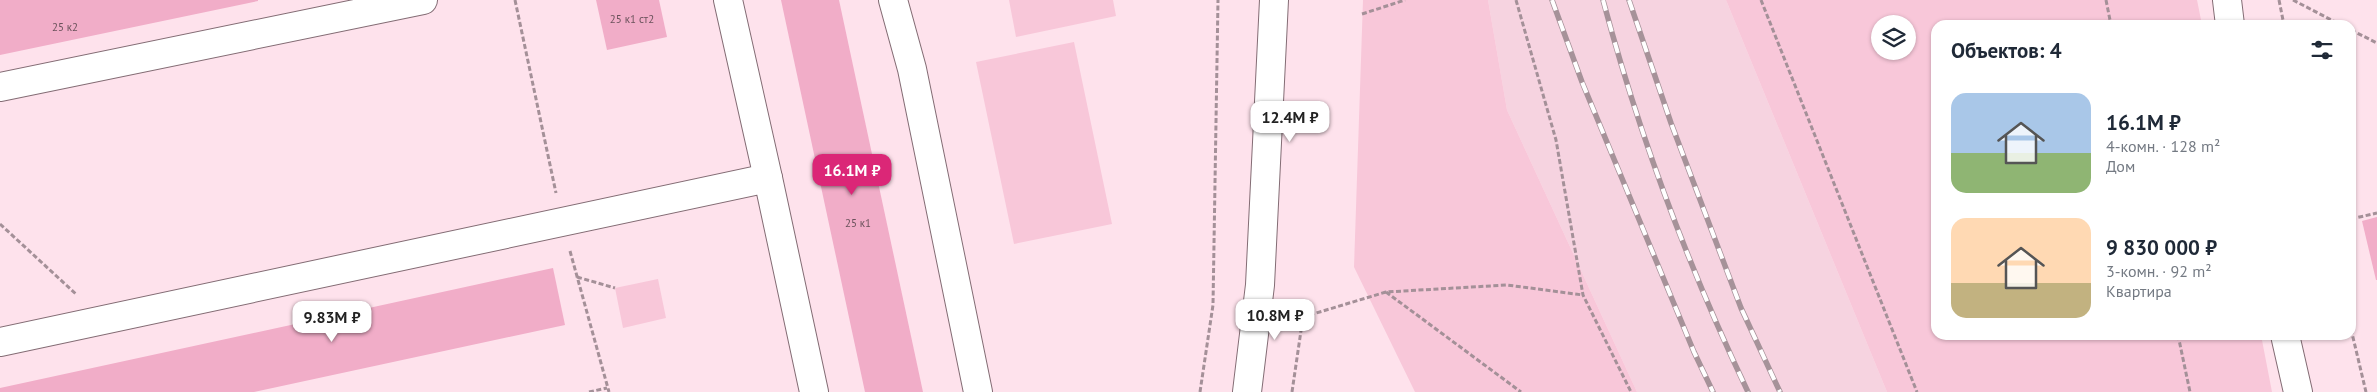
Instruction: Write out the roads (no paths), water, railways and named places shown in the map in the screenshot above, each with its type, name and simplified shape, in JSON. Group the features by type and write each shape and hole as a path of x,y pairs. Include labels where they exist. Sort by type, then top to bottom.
{"street":[{"path":"0,87 423,0"},
{"path":"728,0 814,392"},
{"path":"893,0 912,69 978,392"},
{"path":"1247,392 1260,285 1274,0"},
{"path":"2227,0 2229,20"},
{"path":"0,342 768,178"},
{"path":"2286,340 2298,392"}],"railway":[{"path":"1552,0 1582,82 1694,352 1713,392"},
{"path":"1603,0 1632,100 1666,199 1705,297 1748,392"},
{"path":"1629,0 1671,123 1741,308 1780,392"}]}
